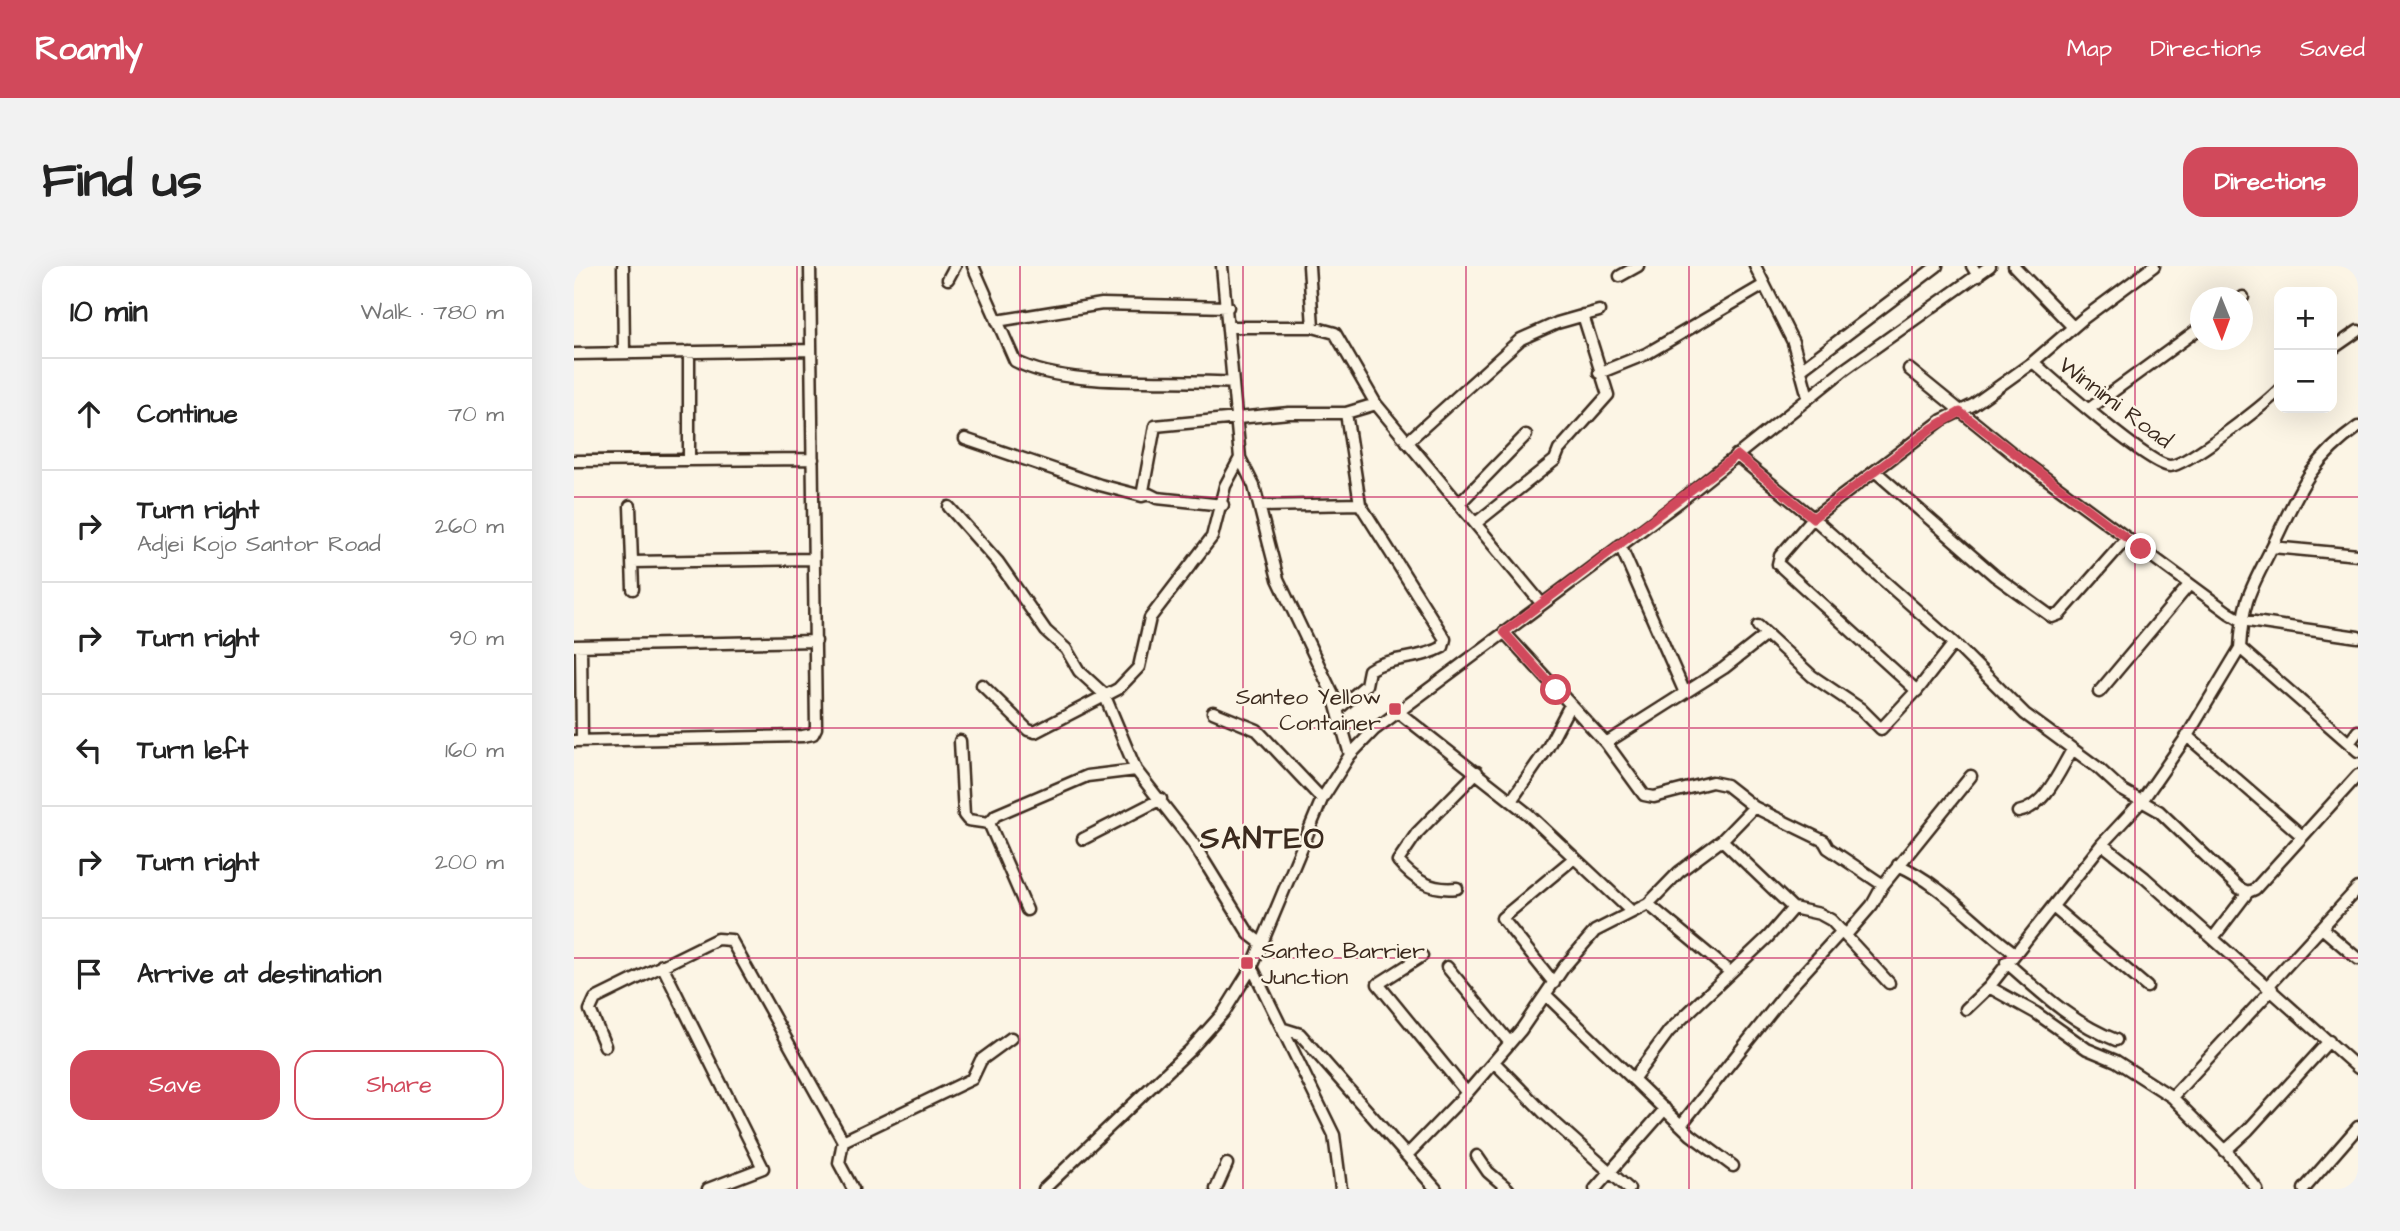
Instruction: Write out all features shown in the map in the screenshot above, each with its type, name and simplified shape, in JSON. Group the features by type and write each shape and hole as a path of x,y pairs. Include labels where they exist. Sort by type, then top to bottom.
{"street":[{"path":"623,266 624,353"},
{"path":"810,266 813,559 816,641 817,728 813,734 578,741 578,646 816,641"},
{"path":"947,279 955,266"},
{"path":"973,266 1015,361 1033,370 1090,379 1233,383"},
{"path":"1222,266 1240,458 1248,470 1260,506 1278,579 1338,709 1350,755"},
{"path":"1309,266 1313,327"},
{"path":"1619,276 1638,266"},
{"path":"1801,369 1937,266"},
{"path":"1044,1189 1190,1050 1224,1012 1252,967 1322,799 1350,755 1397,711 1620,545 1808,397 1975,271 1990,266"},
{"path":"2014,266 2073,327"},
{"path":"1917,691 1778,564 1780,556 1813,518 1942,421 1960,412 2034,362 2073,327 2154,266"},
{"path":"1757,267 1793,342 1808,397"},
{"path":"1599,373 1646,354 1764,285"},
{"path":"997,321 1102,303 1227,307"},
{"path":"1407,442 1521,339 1557,323 1600,311"},
{"path":"1476,523 1555,460 1559,450 1608,395 1583,315"},
{"path":"1228,327 1313,327 1335,333 1377,404 1542,604"},
{"path":"2337,346 2358,331"},
{"path":"2090,409 2190,335"},
{"path":"574,354 811,350"},
{"path":"689,352 689,459"},
{"name":"Winnimi Road","path":"2034,362 2141,450 2161,464 2170,466 2184,460 2253,413 2274,394"},
{"path":"1909,369 1960,412 2241,620 2358,637"},
{"path":"1142,496 1155,426 1289,412 1346,413 1377,404"},
{"path":"1338,709 1366,685 1369,670 1379,663 1434,652 1443,647 1446,639 1360,504 1346,413"},
{"path":"1966,1009 1989,987 2006,962 2102,844 2142,801 2187,736 2240,648 2241,620 2251,583 2272,547 2289,505 2317,463 2358,427"},
{"path":"1460,504 1527,435"},
{"path":"965,439 1100,485 1142,496 1149,494 1161,499 1223,505"},
{"path":"1737,455 1813,518 1954,643 2018,708 2097,766 2122,790 2159,811 2239,888 2248,892"},
{"path":"982,685 1028,730 1035,732 1118,689 1139,667 1150,618 1212,537 1223,505 1225,486 1240,458"},
{"path":"574,461 813,459"},
{"path":"1876,472 1995,576 2052,617 2068,605 2127,538"},
{"path":"1260,506 1360,504"},
{"path":"629,506 633,589"},
{"path":"949,507 998,562 1046,631 1066,649 1079,671 1104,694 1136,770 1193,843 1249,934 1262,944"},
{"path":"1620,545 1685,693"},
{"path":"2272,547 2358,555"},
{"path":"632,562 813,559"},
{"path":"2099,692 2189,584"},
{"path":"1758,626 1812,676 1861,709 1881,729 1917,691 1954,643"},
{"path":"1504,632 1606,743 1644,795 1654,797 1721,782 1754,807 1824,841 1828,848 1883,885"},
{"path":"1606,743 1685,693 1767,634"},
{"path":"2240,648 2358,751"},
{"path":"1511,801 1547,748 1570,705"},
{"path":"1397,711 1511,801 1632,912"},
{"path":"1213,712 1257,730 1322,799"},
{"path":"2349,743 2358,731"},
{"path":"2187,736 2301,835"},
{"path":"960,741 964,815 968,820 989,823"},
{"path":"2018,812 2029,810 2039,801 2072,750"},
{"path":"989,823 996,815 1087,776 1136,770"},
{"path":"1457,888 1433,888 1417,881 1398,861 1417,834 1477,772"},
{"path":"2213,938 2248,892 2255,889 2358,775"},
{"path":"1681,1125 1790,988 1872,905 1898,865 1971,776"},
{"path":"1083,839 1161,799"},
{"path":"1408,1154 1467,1094 1510,1043 1564,967 1595,931 1648,904 1679,872 1722,840 1754,807"},
{"path":"989,823 1027,910"},
{"path":"1722,840 1793,908 1820,914 1844,933 1889,983"},
{"path":"2102,844 2270,987 2358,1068"},
{"path":"1554,983 1502,918 1573,859"},
{"path":"1898,865 1939,888 1996,940 2015,953"},
{"path":"2172,1097 2228,1040 2270,987 2358,888"},
{"path":"1648,904 1730,972"},
{"path":"2053,906 2147,987"},
{"path":"1634,1078 1669,1031 1768,937 1793,908"},
{"path":"2323,929 2358,959"},
{"path":"605,1046 590,1010 595,999 718,939 731,940 843,1142 839,1163 853,1189"},
{"path":"1422,956 1378,984 1467,1094"},
{"path":"2006,962 2060,1009 2095,1032 2116,1040"},
{"path":"662,965 763,1168 708,1189"},
{"path":"1252,967 1334,1135 1341,1189"},
{"path":"1447,967 1510,1043"},
{"path":"1989,987 2036,1013 2087,1049 2116,1061 2172,1097 2225,1150 2257,1189"},
{"path":"1546,995 1708,1150 1733,1166"},
{"path":"1284,1029 1300,1034 1436,1189"},
{"path":"843,1142 972,1079 981,1060 1011,1038"},
{"path":"2225,1150 2248,1130 2329,1041"},
{"path":"1494,1062 1629,1189"},
{"path":"1595,1189 1665,1109"},
{"path":"2304,1189 2358,1127"},
{"path":"1477,1156 1488,1172 1508,1189"},
{"path":"1216,1189 1227,1164"}],"place":[{"name":"Santeo Yellow Container","path":"1395,709"},
{"name":"Santeo Barrier Junction","path":"1247,963"}],"district":[{"name":"SANTEO","path":"1263,838"}],"route":[{"path":"1556,690 1504,632 1679,502 1737,455 1813,518 1850,493 1942,421 1960,412 2141,549"}]}
